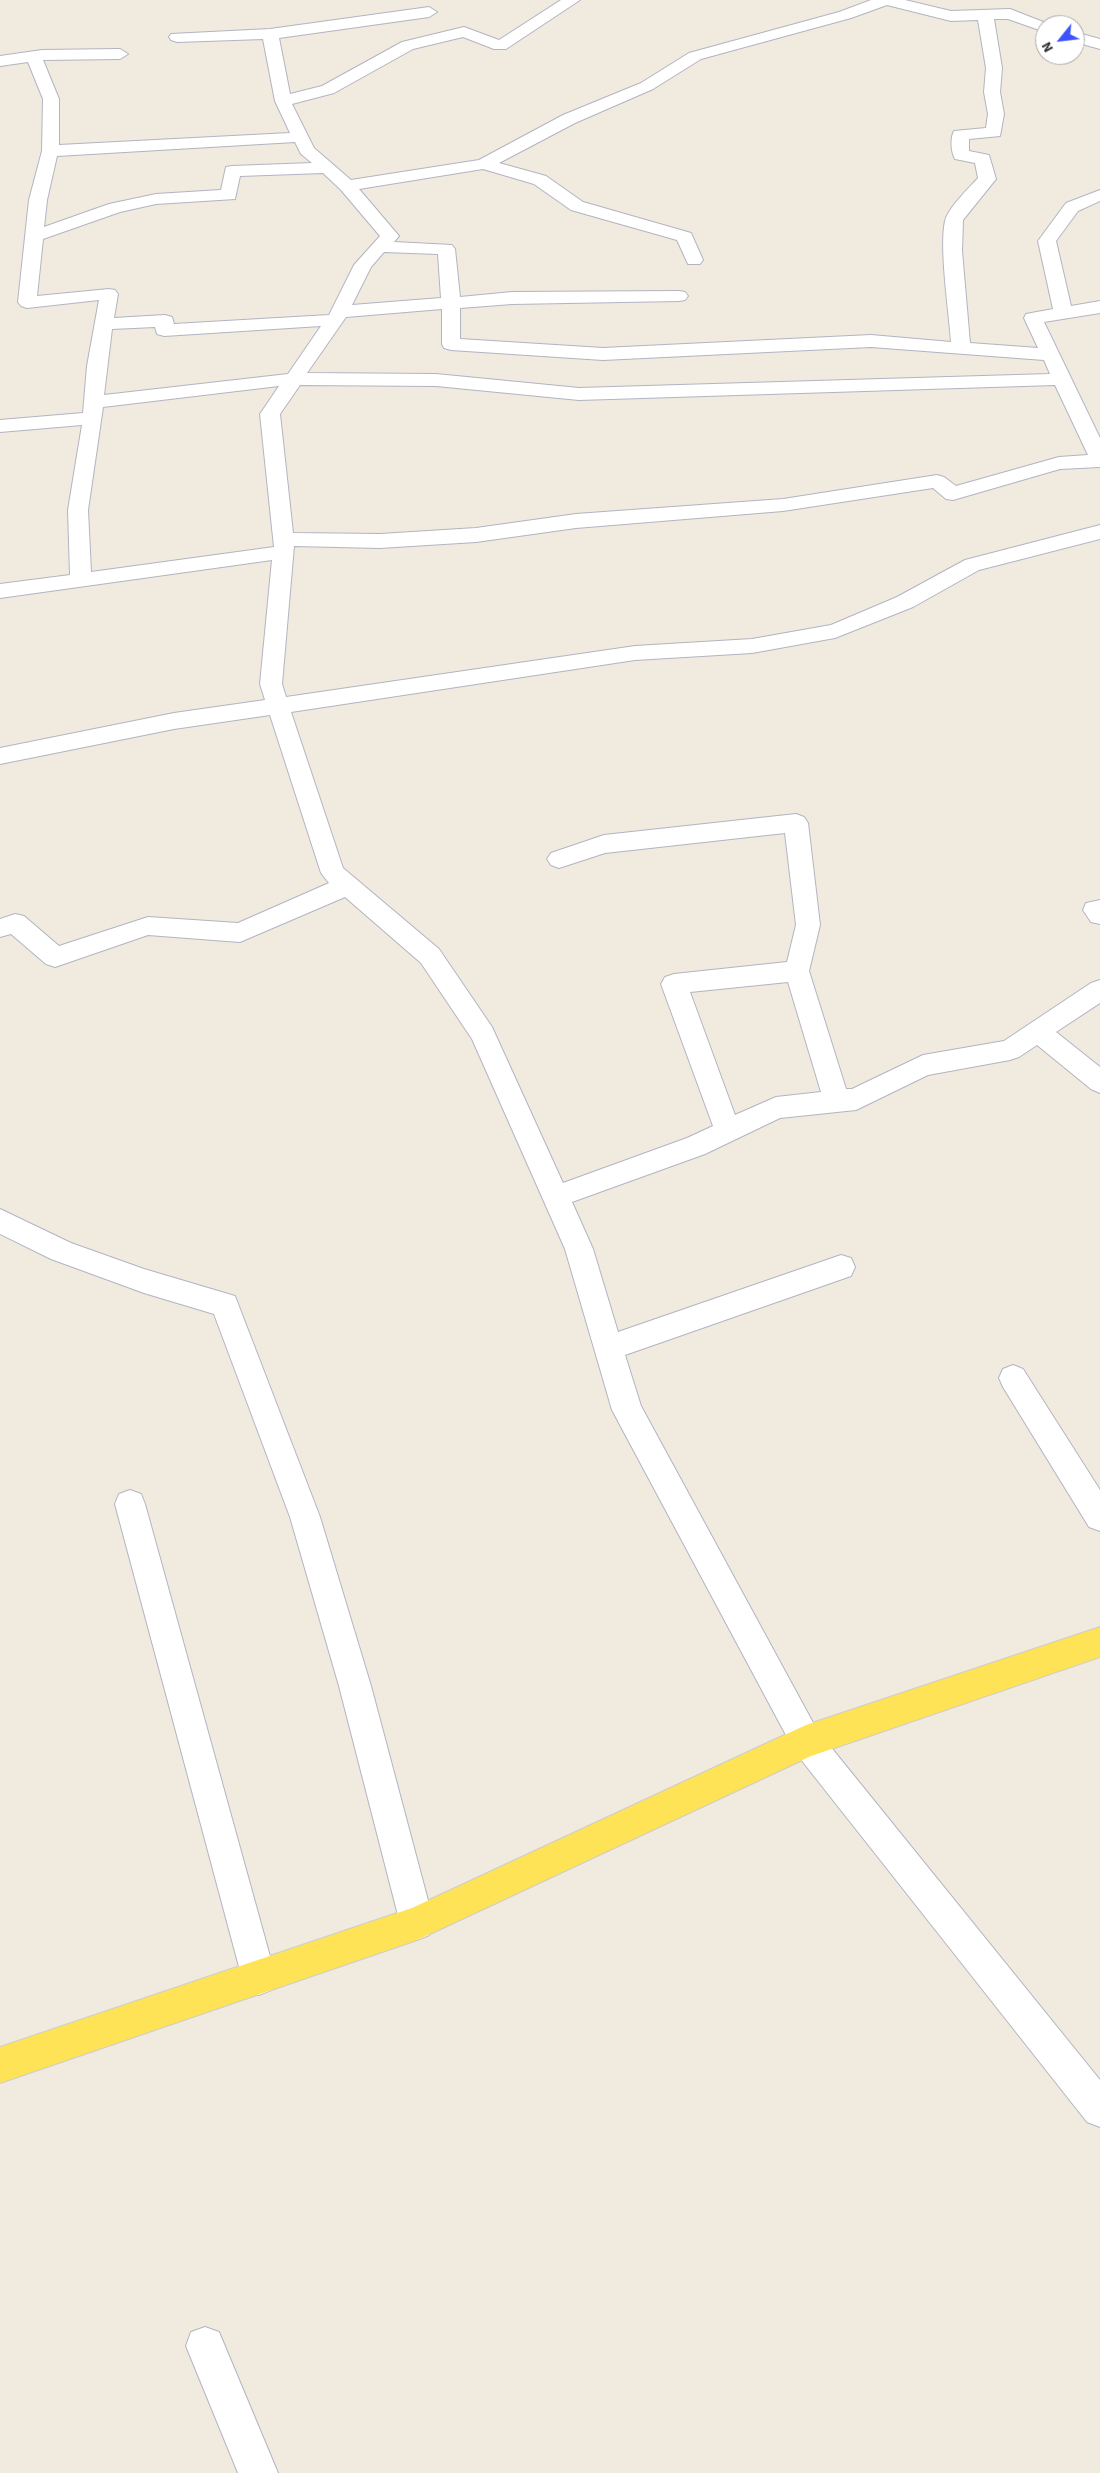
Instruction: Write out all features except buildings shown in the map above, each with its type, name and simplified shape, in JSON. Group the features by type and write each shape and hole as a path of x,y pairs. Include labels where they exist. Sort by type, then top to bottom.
{"main road":[{"path":"0,2065 417,1923 806,1740 1100,1642"}],"street":[{"path":"404,0 464,32 500,46 572,0"},
{"path":"347,186 484,164 569,119 647,86 695,56 845,15 885,0 951,16 1010,14 1035,23"},
{"path":"178,37 270,34 429,12"},
{"path":"961,348 953,251 954,220 970,197 987,179 984,159 961,155 960,135 994,132 996,114 992,92 994,68 985,15"},
{"path":"283,100 328,90 408,45 464,32"},
{"path":"270,34 283,100 307,150 347,186 390,236 363,265 336,316 270,414 283,546 272,684 334,873 430,956 477,1026 579,1249 627,1410 806,1740 1100,2109"},
{"path":"1085,40 1100,44"},
{"path":"0,61 34,56 120,54"},
{"path":"34,56 51,99 50,151 38,200 27,302 109,294 97,366 93,410 78,510 81,580"},
{"path":"50,151 301,137"},
{"path":"484,164 540,180 577,206 685,238 694,260"},
{"path":"35,236 115,208 156,200 229,195 232,171 326,168"},
{"path":"1064,313 1047,241 1072,207 1100,195"},
{"path":"380,247 446,249 451,303 452,344 603,354 871,341 1051,355"},
{"path":"105,324 165,320 164,330 336,316 512,298 679,296"},
{"path":"0,591 81,580 283,546 476,535 576,521 783,505 937,481 953,494 1059,463 1100,460 1033,318 1100,307"},
{"path":"0,426 293,378 436,380 579,394 1062,379"},
{"path":"0,756 174,721 393,690 524,668 635,653 752,646 835,631 904,602 972,566 1100,532"},
{"path":"559,859 604,844 796,823 808,925 797,972 837,1101"},
{"path":"0,928 16,923 55,958 148,926 240,933 348,885"},
{"path":"1100,908 1094,910 1100,915"},
{"path":"728,1131 674,984 797,972"},
{"path":"555,1197 696,1146 776,1108 856,1099 923,1065 1010,1050 1100,990"},
{"path":"1038,1032 1100,1082"},
{"path":"0,1222 61,1251 144,1280 225,1305 305,1517 355,1686 417,1923"},
{"path":"607,1348 841,1267"},
{"path":"1013,1378 1100,1517"},
{"path":"130,1504 259,1978"},
{"path":"205,2346 258,2473"}]}
